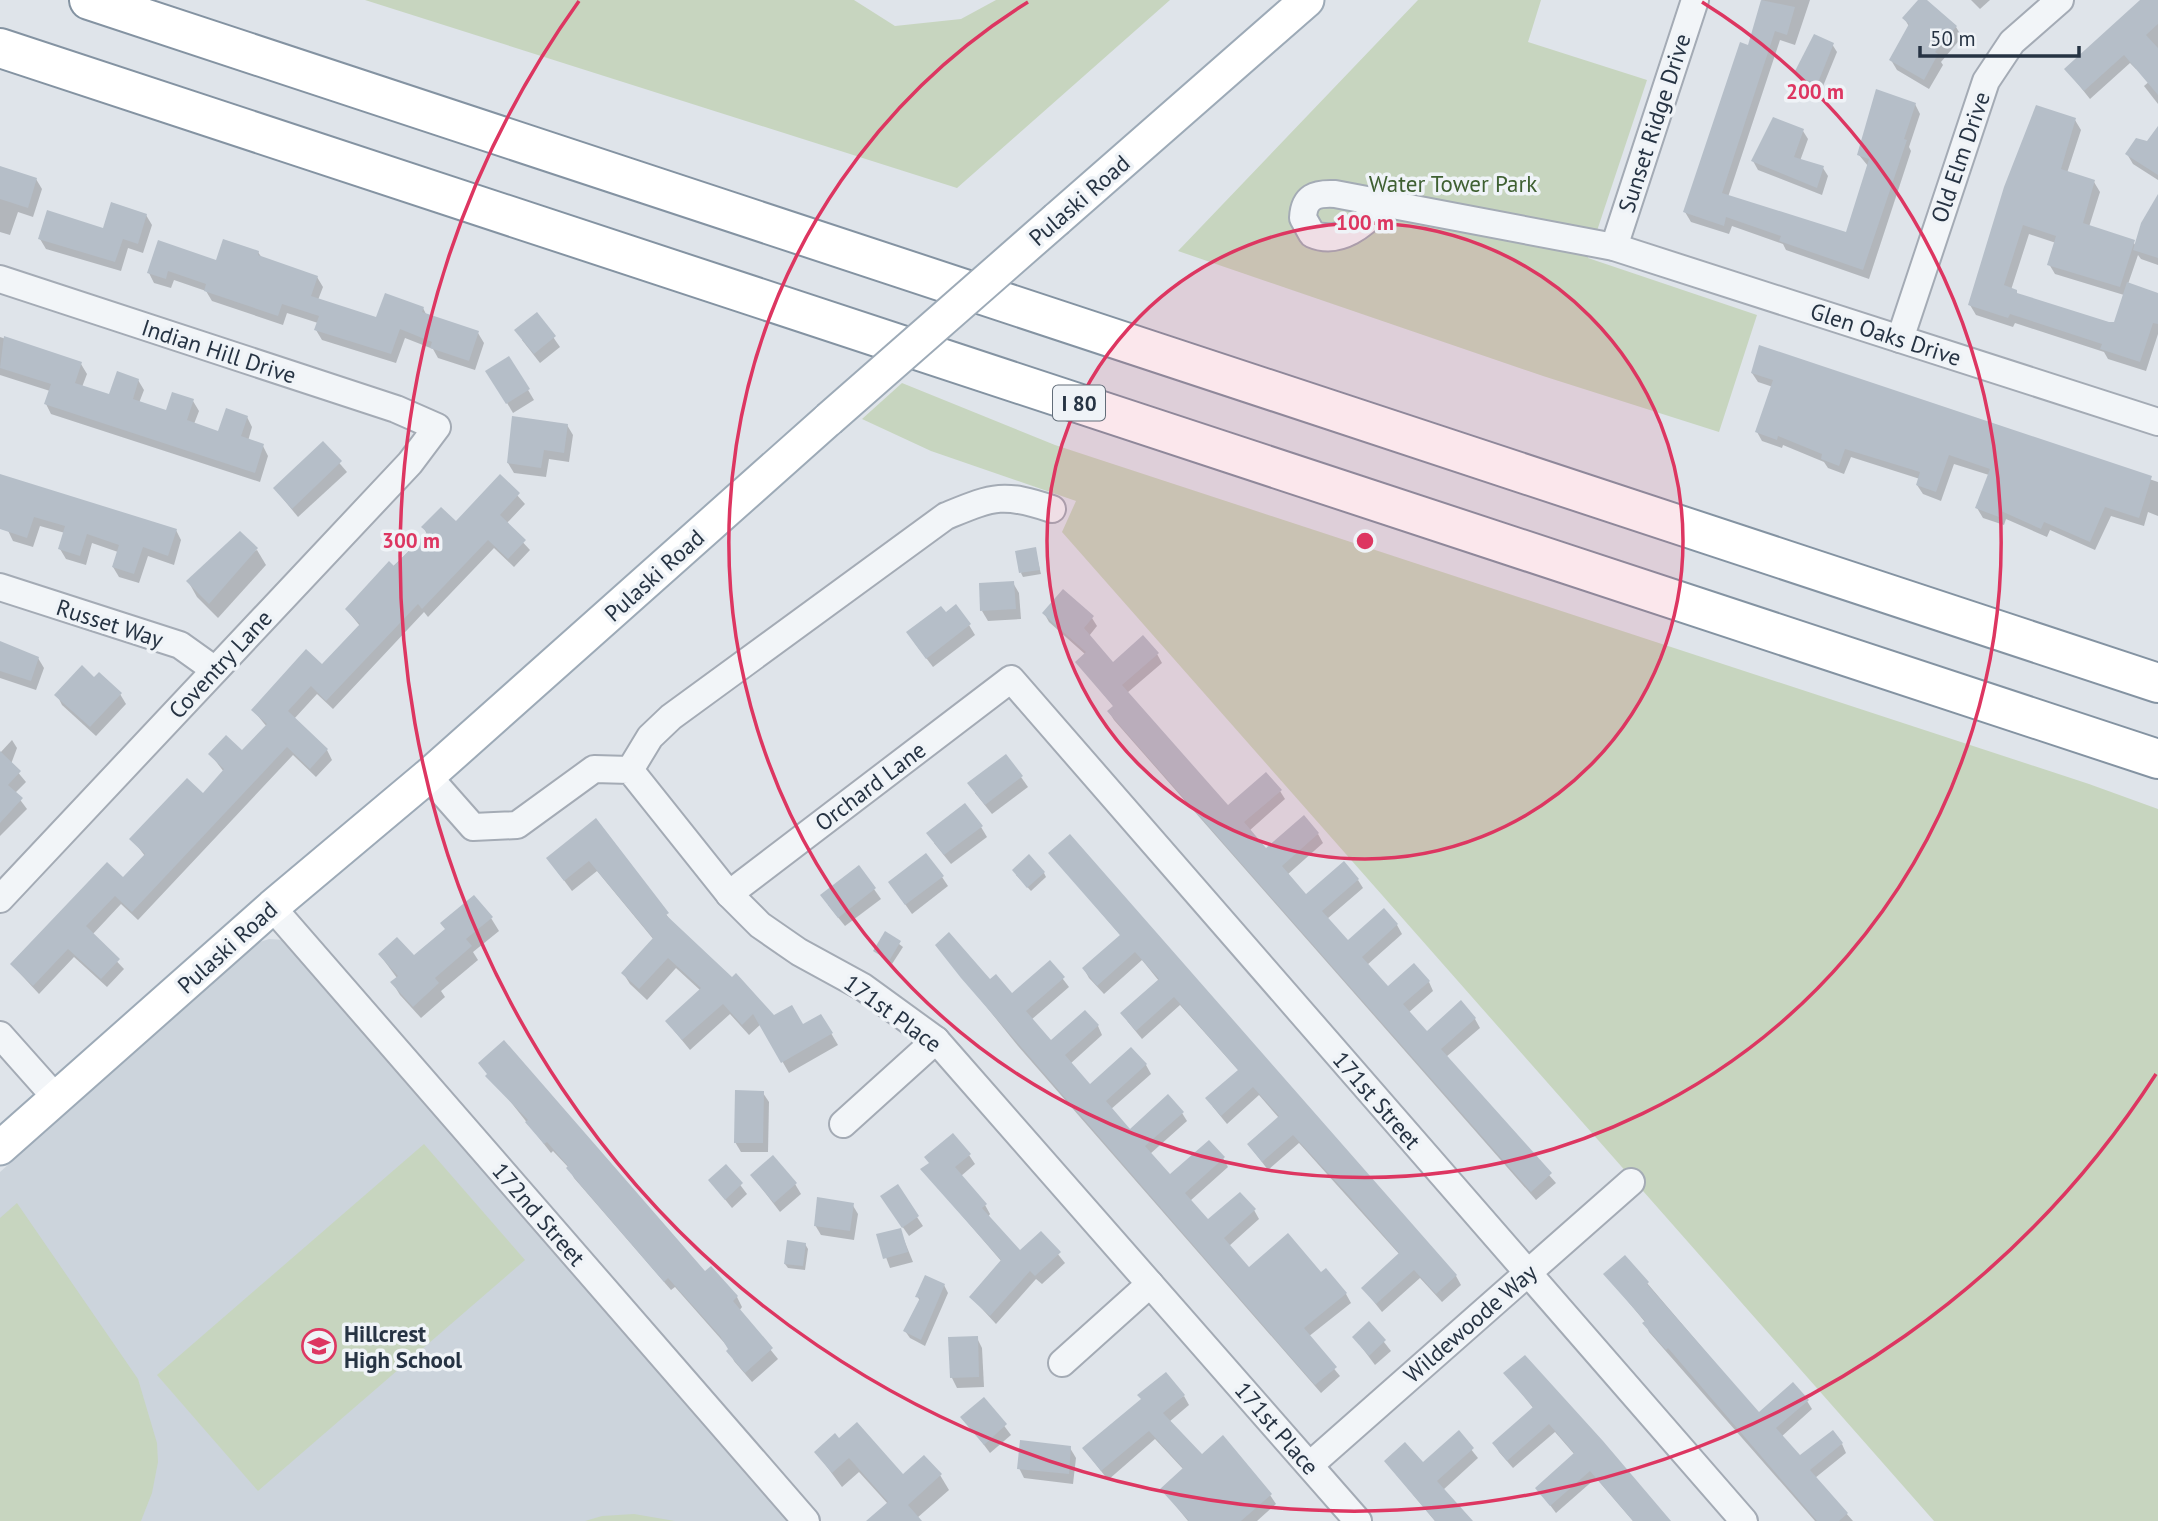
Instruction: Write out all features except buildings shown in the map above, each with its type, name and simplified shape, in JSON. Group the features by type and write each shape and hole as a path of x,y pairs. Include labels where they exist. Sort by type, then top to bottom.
{"highway":[{"path":"89,0 2158,683"},
{"name":"I 80","path":"0,48 2158,759"}],"main road":[{"name":"Pulaski Road","path":"0,1148 272,907 428,776 1307,0"}],"street":[{"name":"Sunset Ridge Drive","path":"1614,247 1695,0"},
{"name":"Old Elm Drive","path":"1900,339 1986,81 2012,42 2060,0"},
{"name":"Glen Oaks Drive","path":"1383,205 1614,247 2158,422"},
{"name":"Indian Hill Drive","path":"0,279 396,409 437,427"},
{"name":"Coventry Lane","path":"0,900 410,463 437,427"},
{"path":"428,776 473,827 517,825 594,769 630,770 650,737 671,717 946,516 990,498 1017,497 1052,509"},
{"name":"Russet Way","path":"0,587 180,645 215,670"},
{"name":"Orchard Lane","path":"729,894 1011,678"},
{"name":"171st Street","path":"1011,678 1744,1521"},
{"name":"171st Place","path":"630,770 729,894 761,925 799,952 863,987 936,1040 1358,1521"},
{"name":"172nd Street","path":"272,907 806,1521"},
{"path":"0,1035 57,1099"},
{"path":"843,1124 936,1040"},
{"name":"Wildewoode Way","path":"1310,1465 1631,1182"},
{"path":"1062,1363 1150,1284"}],"shaded area":[{"name":"Hillcrest High School","path":"269,939 285,940 296,951 789,1521 0,1521 0,1172 254,944"}],"green space":[{"path":"365,0 854,0 895,26 961,19 996,0 1170,0 957,188"},
{"name":"Water Tower Park","path":"1418,0 1541,0 1528,42 1647,80 1588,258 1757,315 1719,432 1543,376 1178,251"},
{"path":"902,383 1055,445 2089,784 2158,809 2158,1521 1934,1521 1062,532 1076,501 931,451 862,419"},
{"path":"424,1144 525,1260 258,1491 157,1375"},
{"path":"17,1203 138,1379 157,1443 158,1462 152,1493 141,1521 0,1521 0,1218"},
{"path":"634,1514 675,1521 585,1521 602,1516"}],"place":[{"name":"Hillcrest High School","path":"319,1346"}]}
